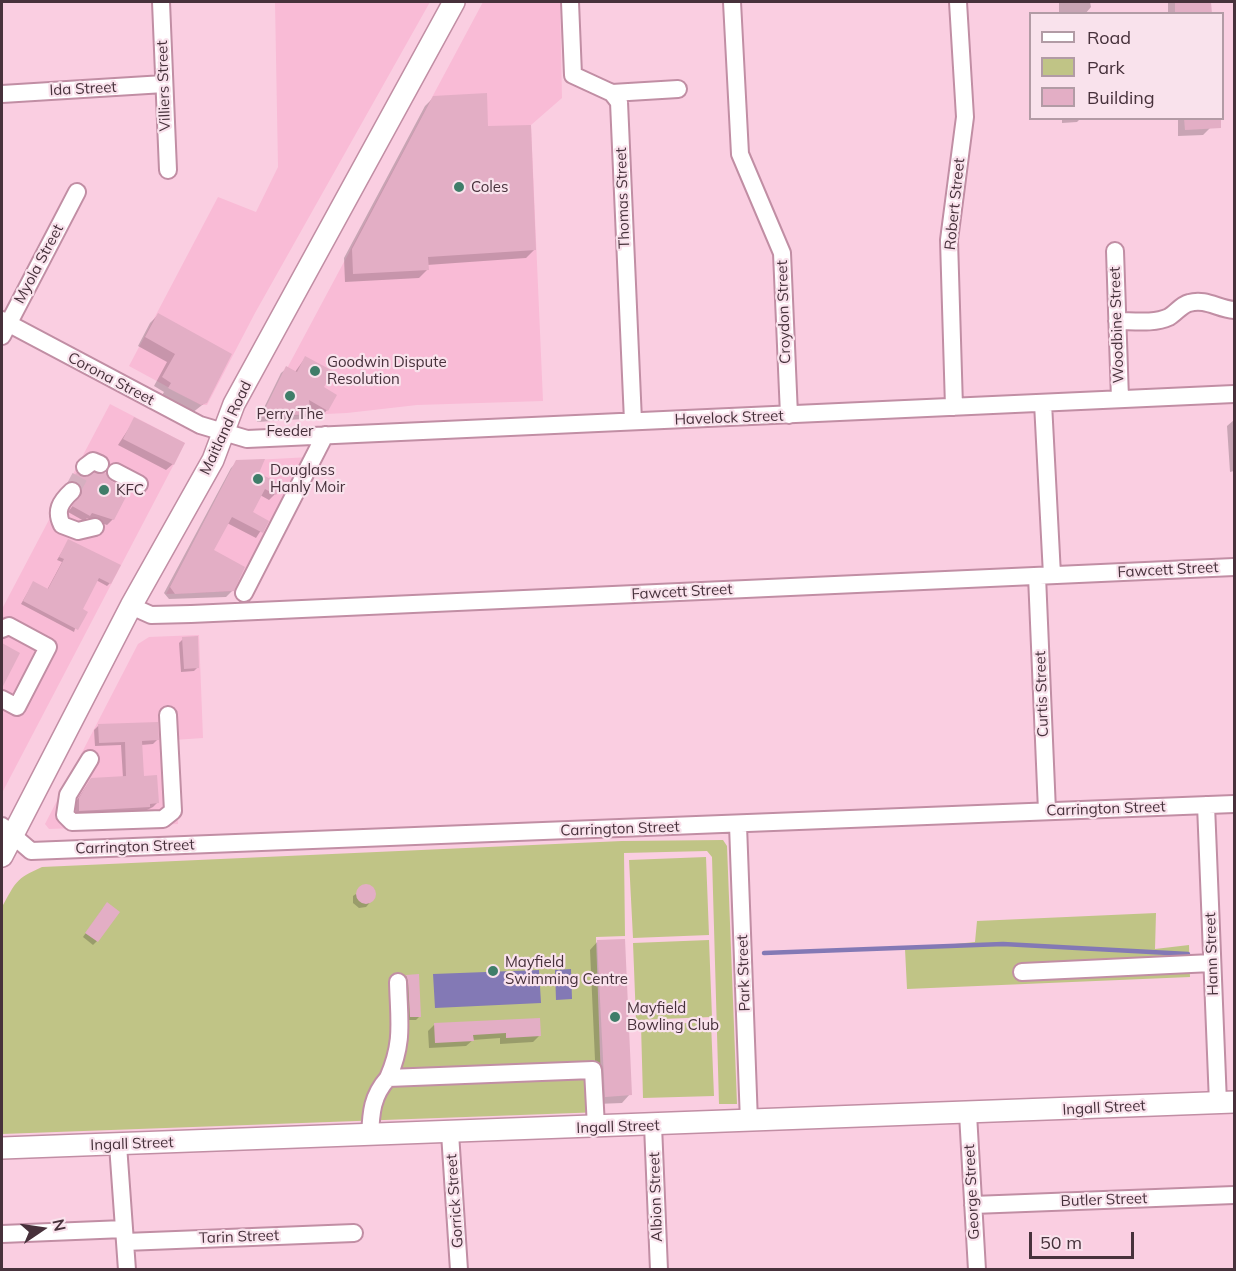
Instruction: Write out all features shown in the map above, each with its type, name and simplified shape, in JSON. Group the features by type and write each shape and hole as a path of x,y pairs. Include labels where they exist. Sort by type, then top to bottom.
{"main road":[{"name":"Maitland Road","path":"2,856 7,831 170,540 216,453 234,404 454,2"},
{"name":"Ingall Street","path":"2,1148 596,1128 1226,1102"}],"street":[{"name":"Villiers Street","path":"161,2 168,170"},
{"path":"570,2 573,75 612,93 678,89"},
{"name":"Croydon Street","path":"732,2 740,153 782,253 789,415"},
{"name":"Robert Street","path":"954,407 949,240 965,117 958,2"},
{"name":"Ida Street","path":"2,93 164,84"},
{"name":"Thomas Street","path":"612,93 619,102 633,422"},
{"name":"Myola Street","path":"4,326 77,192"},
{"name":"Woodbine Street","path":"1115,251 1120,399"},
{"path":"1117,321 1155,321 1169,317 1188,303 1212,302 1225,309 1234,310"},
{"name":"Corona Street","path":"4,326 200,425 223,433"},
{"name":"Havelock Street","path":"223,433 247,439 1234,394"},
{"name":"Curtis Street","path":"1043,403 1047,811"},
{"path":"244,593 325,435"},
{"path":"116,472 139,484"},
{"path":"72,491 58,509 62,525 78,531 95,527"},
{"name":"Fawcett Street","path":"131,606 151,615 191,614 1234,567"},
{"path":"2,629 9,626 48,647 17,707 2,699"},
{"path":"90,759 68,795 65,815 72,822 163,819 173,811 168,715"},
{"name":"Carrington Street","path":"7,831 31,851 1234,804"},
{"name":"Hann Street","path":"1206,805 1212,963 1226,1102"},
{"name":"Park Street","path":"738,825 749,1122"},
{"path":"1022,972 1212,963"},
{"path":"370,1136 371,1107 376,1091 388,1078 398,1055 400,1043 398,982"},
{"path":"388,1078 593,1070 596,1128"},
{"name":"George Street","path":"968,1114 977,1269"},
{"name":"Albion Street","path":"653,1125 659,1269"},
{"name":"Gorrick Street","path":"450,1133 459,1269"},
{"path":"118,1145 127,1269"},
{"name":"Butler Street","path":"973,1205 1234,1195"},
{"name":"Tarin Street","path":"2,1234 354,1233"}],"shaded area":[{"path":"275,2 430,2 255,313 207,405 201,405 129,366 218,197 256,212 278,167"},
{"path":"483,2 560,2 562,98 531,125 543,401 417,405 347,413 261,417"},
{"path":"110,404 185,443 2,793 2,609"},
{"path":"310,457 239,591 166,594 236,461"},
{"path":"199,635 203,738 174,740 178,824 49,829 45,824 138,644 149,637"},
{"path":"571,969 572,999 556,1000 555,970"},
{"path":"539,970 541,1003 435,1008 433,974"}],"green space":[{"path":"723,840 727,846 737,1104 719,1104 712,857 707,851 624,853 625,936 596,937 602,1112 2,1134 2,907 17,882 42,867 622,841"},
{"path":"706,857 709,935 633,938 629,860"},
{"path":"1156,913 1155,949 1189,945 1190,977 907,989 905,949 975,942 977,921"},
{"path":"709,940 712,1017 636,1020 633,943"},
{"path":"711,1022 714,1096 643,1098 641,1025"}],"building":[{"path":"1175,2 1211,2 1212,12 1175,12"},
{"name":"Coles","path":"487,93 488,126 531,125 536,250 428,257 429,270 353,274 352,249 433,96"},
{"path":"1184,120 1221,120 1221,128 1185,130"},
{"path":"158,313 232,354 207,403 201,405 168,388 171,383 162,377 175,354 145,337"},
{"path":"305,356 333,371 324,387 337,395 328,411 309,400 311,414 261,417 286,366 297,372"},
{"path":"134,417 185,443 174,465 123,439"},
{"path":"265,459 259,473 282,485 276,495 265,489 253,512 269,521 263,533 232,517 214,550 245,567 234,591 175,594 170,587 236,460"},
{"name":"KFC","path":"76,473 86,477 94,473 106,473 111,481 129,491 114,520 92,513 90,516 72,506 82,493 80,484 72,481"},
{"path":"68,539 121,565 111,584 99,578 83,609 88,612 78,630 23,601 33,581 48,589 64,559 59,557"},
{"path":"198,636 199,668 184,669 182,637"},
{"path":"2,643 20,653 2,688"},
{"path":"158,722 159,740 142,741 144,776 157,775 159,803 150,804 150,807 79,811 79,798 91,778 126,776 125,742 99,743 98,724"},
{"path":"366,884 373,887 376,894 373,901 366,904 359,901 356,894 359,887"},
{"path":"107,902 120,912 98,942 85,933"},
{"name":"Mayfield Bowling Club","path":"625,939 632,1095 605,1097 597,940"},
{"path":"419,974 421,1017 410,1017 406,975"},
{"path":"540,1018 541,1036 506,1038 506,1033 473,1035 474,1041 435,1043 434,1023"}],"waterway":[{"path":"764,953 1003,944 1188,954"}],"tunnel":[{"path":"72,491 85,467"}],"place":[{"name":"Coles","path":"459,187"},
{"name":"Goodwin Dispute Resolution","path":"315,371"},
{"name":"Perry The Feeder","path":"290,396"},
{"name":"Douglass Hanly Moir","path":"258,479"},
{"name":"KFC","path":"104,490"},
{"name":"Mayfield Swimming Centre","path":"493,971"},
{"name":"Mayfield Bowling Club","path":"615,1017"}]}
